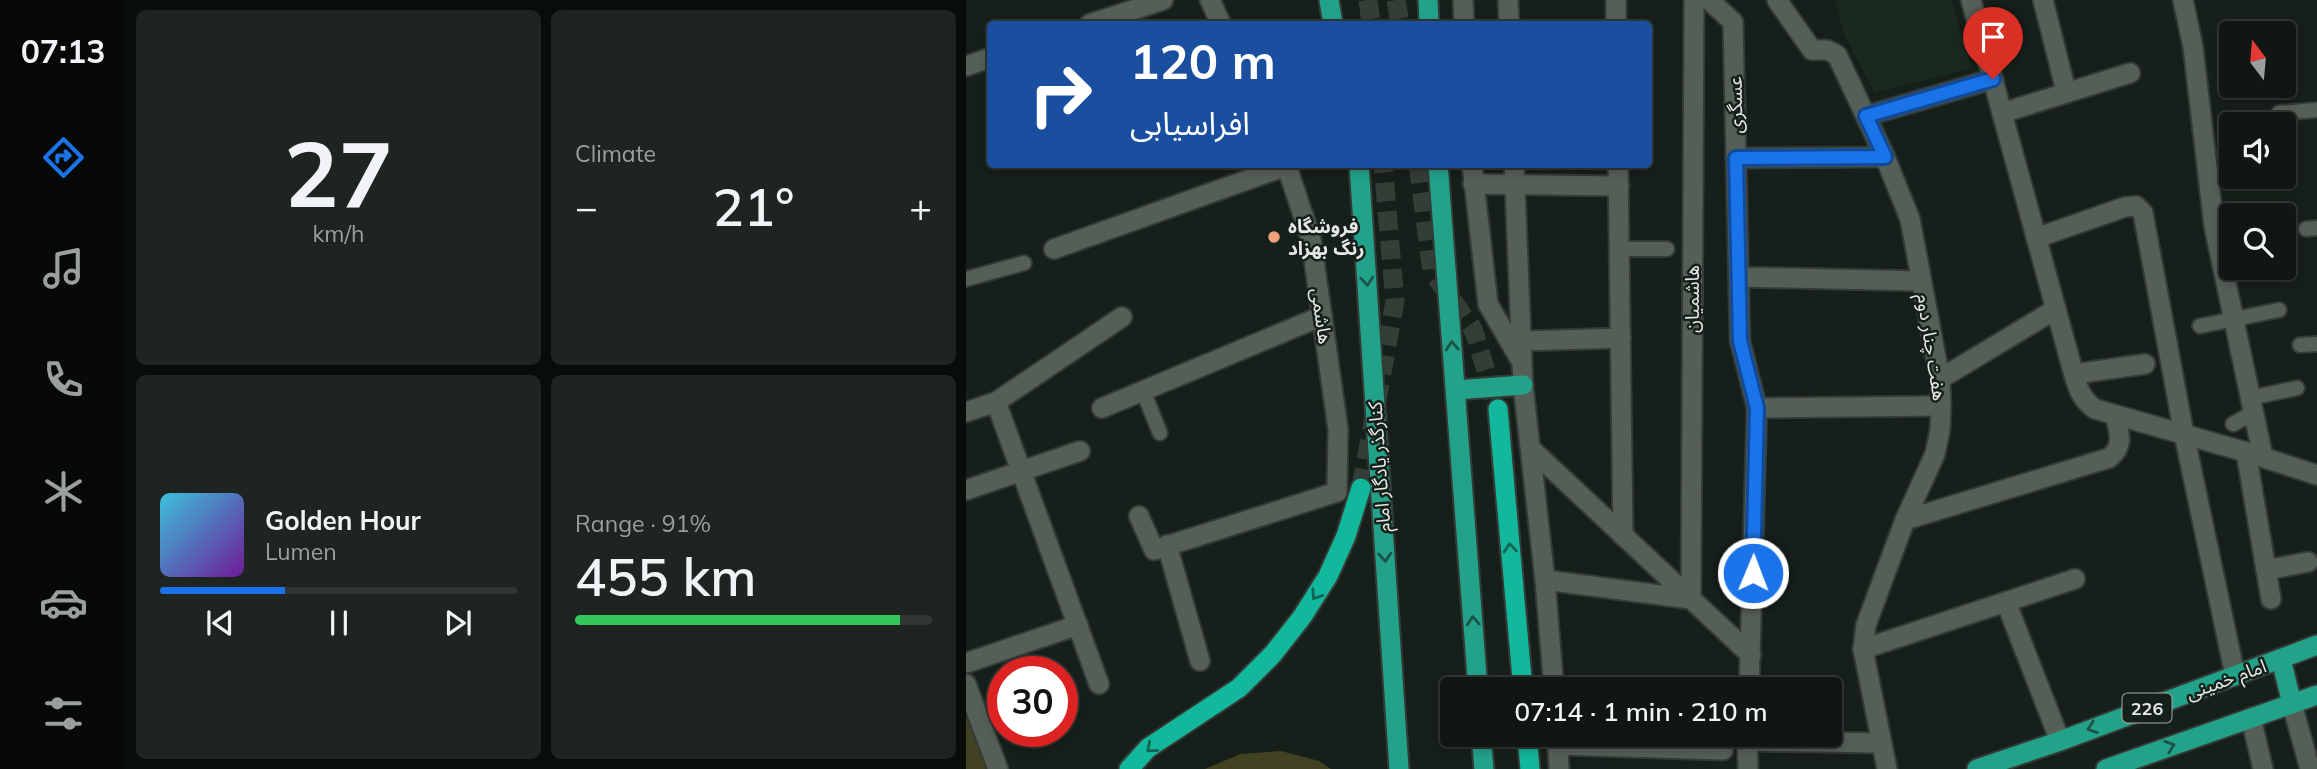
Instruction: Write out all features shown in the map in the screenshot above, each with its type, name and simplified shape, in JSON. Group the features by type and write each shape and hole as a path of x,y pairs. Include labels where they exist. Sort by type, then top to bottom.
{"highway":[{"path":"1498,409 1522,677"},
{"path":"1129,769 1148,748 1239,688 1273,654 1302,617 1328,576 1346,536 1361,488"},
{"path":"1528,747 1530,769"}],"main road":[{"path":"1428,0 1429,21"},
{"name":"کنارگذر یادگار امام","path":"1359,168 1399,769"},
{"path":"1438,168 1477,677"},
{"path":"1455,390 1522,385"},
{"name":"امام خمینی","path":"1977,769 2060,741 2317,645"},
{"path":"2281,659 2292,704"},
{"name":"226","path":"2105,769 2317,695"},
{"path":"1483,747 1485,766"}],"street":[{"path":"1097,21 1138,4 1163,0"},
{"path":"1210,0 1220,21"},
{"path":"1463,0 1464,21"},
{"path":"1508,0 1509,21"},
{"path":"1616,0 1616,21"},
{"name":"هاشمیان","path":"1691,599 1694,0"},
{"name":"عسگری","path":"1709,0 1733,22 1740,341 1757,408 1750,677"},
{"name":"هفت چنار دوم","path":"1777,0 1812,50 1827,50 1837,55 1885,157 1910,219 1940,379 1940,430 1935,454 1905,520 1866,625 1863,649 1887,769"},
{"path":"1971,0 2074,374 2085,402 2095,409 2317,475"},
{"path":"2043,0 2066,91"},
{"path":"2183,0 2193,47 2214,226 2251,405 2271,599"},
{"path":"966,66 987,59"},
{"path":"2002,113 2130,73"},
{"path":"1866,116 1993,79"},
{"path":"1736,158 1885,157"},
{"path":"1054,249 1278,168"},
{"name":"هاشمی","path":"1167,545 1337,492 1338,429 1311,239 1287,168"},
{"path":"1514,168 1522,385 1545,580 1553,677"},
{"path":"1618,168 1623,536"},
{"path":"1522,363 1488,304 1473,174 1515,185 1619,186"},
{"path":"2036,238 2125,207 2136,206 2143,214 2184,434 2235,675"},
{"path":"1739,277 1921,281"},
{"path":"1940,379 2056,309"},
{"path":"1102,408 1322,316"},
{"path":"966,412 996,402 1122,317"},
{"path":"1521,341 1621,338"},
{"path":"2074,374 2145,364"},
{"path":"996,402 1099,684"},
{"path":"1757,408 1941,406"},
{"path":"1905,520 2109,458 2117,452 2120,444 2115,415"},
{"path":"1531,449 1751,655"},
{"path":"966,490 1080,451"},
{"path":"1139,516 1154,550 1167,545 1200,661"},
{"path":"2266,570 2308,562"},
{"path":"1863,649 2075,579"},
{"path":"1545,580 1691,599"},
{"path":"2006,602 2060,741"},
{"path":"966,663 1078,625"},
{"path":"966,684 998,769"},
{"path":"2292,704 2310,769"},
{"path":"2251,718 2263,769"},
{"path":"1842,742 1880,743"},
{"path":"1558,747 1559,769"},
{"path":"1674,747 1723,750"},
{"path":"1747,747 1748,769"}],"lane":[{"path":"2292,112 2317,110"},
{"path":"1620,249 1667,249"},
{"path":"966,279 1024,263"},
{"path":"2200,326 2279,310"},
{"path":"2300,345 2317,344"},
{"path":"2233,425 2251,405 2297,388"},
{"path":"1143,391 1160,433"}],"shaded area":[{"path":"1835,0 1951,0 1971,68 1875,93 1844,34"}],"green space":[{"path":"966,715 986,769 966,769"},
{"path":"1281,751 1319,761 1331,769 1205,769 1240,754"}],"tunnel":[{"path":"1368,0 1371,21"},
{"path":"1396,0 1400,21"},
{"path":"1361,488 1395,301 1383,168"},
{"path":"1419,168 1432,272 1473,329 1498,409"}],"place":[{"name":"فروشگاه رنگ بهزاد","path":"1274,237"}],"route":[{"path":"1753,573 1757,408 1740,341 1736,158 1885,157 1866,116 1993,79"}]}
